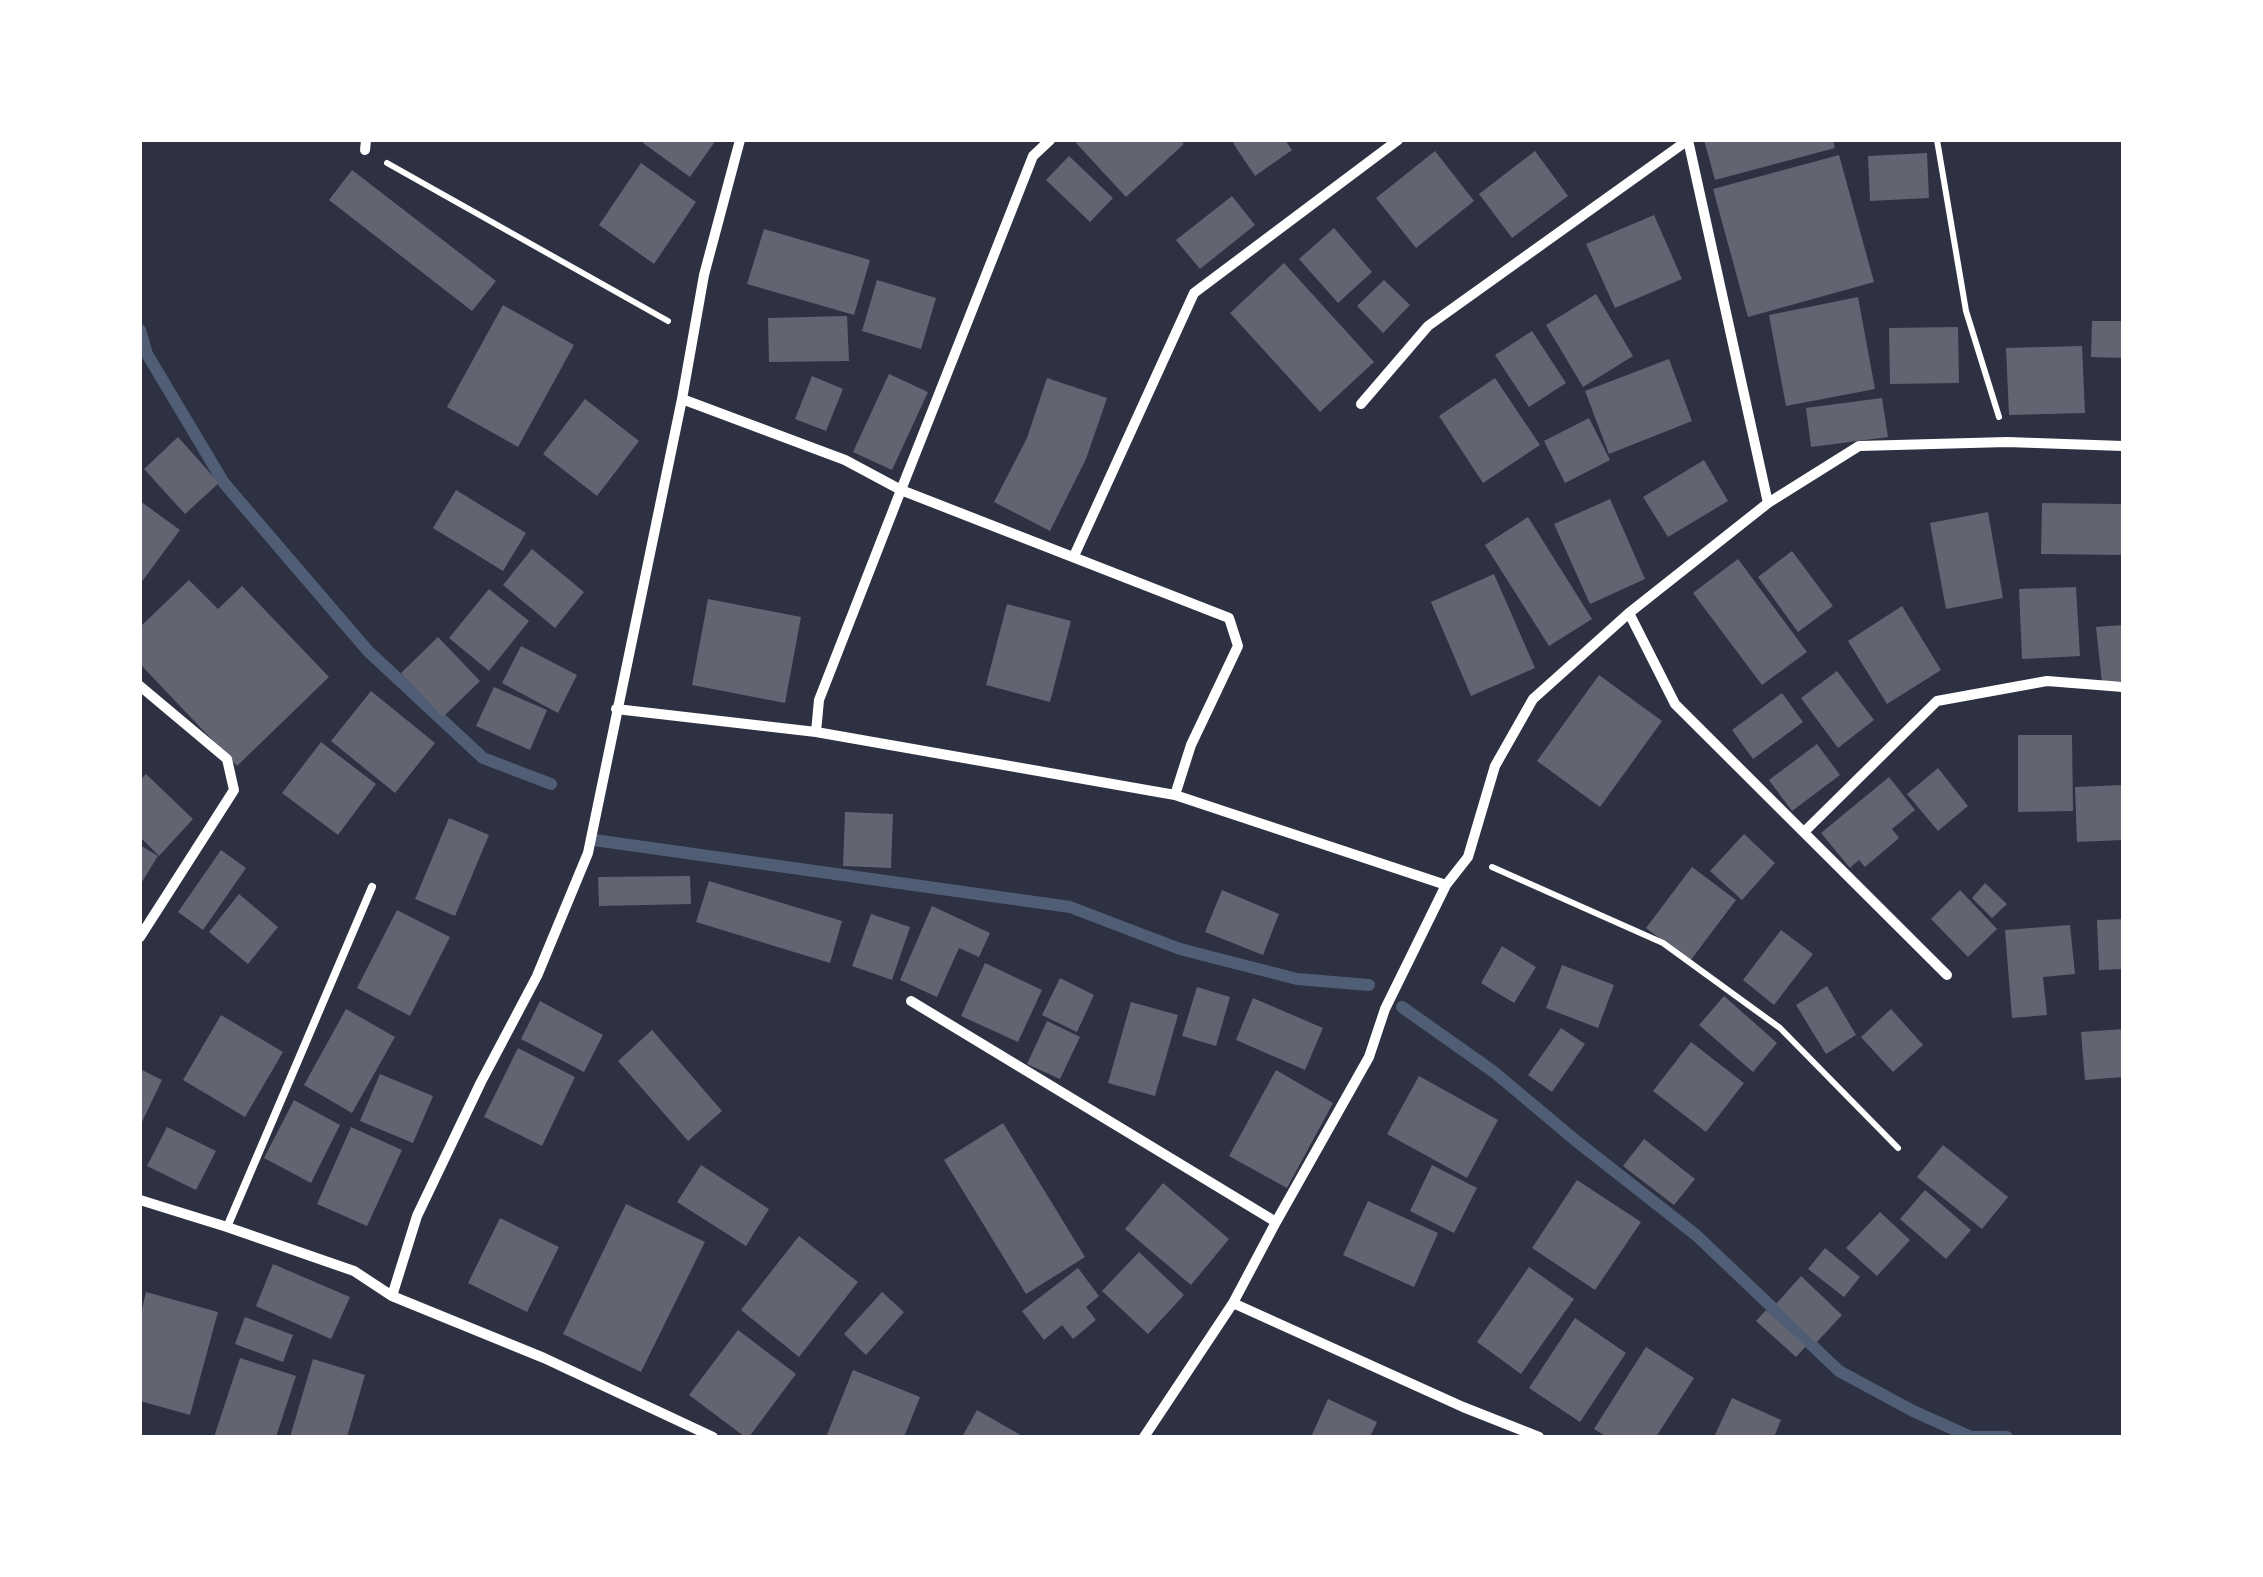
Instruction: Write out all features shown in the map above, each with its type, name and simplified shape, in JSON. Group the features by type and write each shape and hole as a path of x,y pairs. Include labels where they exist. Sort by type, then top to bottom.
{"street":[{"path":"392,1296 417,1216 537,976 588,853 704,275 740,140"},
{"path":"816,732 819,700 900,490 1033,156 1050,140"},
{"path":"1074,556 1194,293 1398,140"},
{"path":"1360,404 1428,326 1688,140 1768,502"},
{"path":"682,399 845,460 900,490 1228,618 1238,646 1190,746 1175,795"},
{"path":"1144,1437 1233,1303 1369,1057 1385,1009 1446,885 1468,856 1495,766 1533,699 1630,613 1768,502 1860,446 2007,442 2123,446"},
{"path":"1630,613 1675,704 1947,976"},
{"path":"1804,832 1937,701 2047,681 2123,687"},
{"path":"140,686 227,759 234,790 140,937"},
{"path":"616,709 816,732 1175,795 1446,885"},
{"path":"910,1001 1276,1222"},
{"path":"140,1200 354,1271 392,1296 544,1358 713,1437"},
{"path":"1233,1303 1463,1407 1539,1437"}],"lane":[{"path":"227,1227 372,887"}],"path":[{"path":"1937,140 1966,311 2007,442"},
{"path":"366,145 692,334"},
{"path":"1468,856 1663,944 1780,1028 1898,1148"}],"building":[{"path":"716,140 690,177 643,143"},
{"path":"1180,140 1184,144 1126,197 1076,143"},
{"path":"1285,140 1292,150 1255,176 1233,143"},
{"path":"1704,140 1833,140 1835,148 1715,180"},
{"path":"1435,151 1474,201 1416,248 1376,198"},
{"path":"1535,151 1568,196 1512,238 1479,194"},
{"path":"1927,153 1929,198 1870,201 1868,156"},
{"path":"1839,155 1874,282 1748,317 1713,189"},
{"path":"1069,156 1113,198 1090,222 1046,180"},
{"path":"641,163 696,202 654,264 599,225"},
{"path":"352,170 496,281 472,311 329,200"},
{"path":"1232,196 1255,225 1200,269 1176,240"},
{"path":"1654,215 1682,279 1615,308 1586,244"},
{"path":"1334,228 1372,272 1338,303 1299,259"},
{"path":"764,229 870,260 854,315 747,284"},
{"path":"1284,263 1374,362 1320,412 1230,313"},
{"path":"877,280 936,298 921,349 862,331"},
{"path":"1384,280 1410,305 1383,333 1357,306"},
{"path":"1596,294 1633,356 1583,387 1546,325"},
{"path":"1858,297 1875,389 1786,406 1769,315"},
{"path":"503,305 574,345 518,447 447,407"},
{"path":"847,316 849,361 769,362 768,318"},
{"path":"2092,321 2123,321 2123,358 2091,357"},
{"path":"1958,327 1959,383 1890,384 1889,328"},
{"path":"1532,331 1566,383 1529,407 1495,355"},
{"path":"2082,346 2085,413 2009,415 2006,348"},
{"path":"1669,359 1692,421 1609,454 1585,391"},
{"path":"889,374 928,392 892,470 853,452"},
{"path":"812,376 843,389 826,431 795,419"},
{"path":"1047,378 1107,398 1086,459 1050,531 994,502 1027,438"},
{"path":"1495,378 1540,445 1483,483 1439,416"},
{"path":"1882,398 1888,437 1811,447 1806,408"},
{"path":"585,399 639,441 597,496 543,454"},
{"path":"1589,418 1610,460 1565,483 1544,441"},
{"path":"178,437 219,483 185,514 144,469"},
{"path":"1704,460 1728,501 1668,537 1643,497"},
{"path":"456,490 526,533 503,571 433,528"},
{"path":"1610,499 1645,579 1590,604 1554,524"},
{"path":"140,501 180,530 140,584"},
{"path":"2042,503 2123,504 2123,555 2041,554"},
{"path":"1988,512 2003,598 1946,609 1930,523"},
{"path":"1528,517 1592,619 1549,646 1485,545"},
{"path":"532,549 584,592 555,628 503,585"},
{"path":"1792,551 1833,606 1798,632 1758,577"},
{"path":"1738,559 1807,652 1762,685 1693,593"},
{"path":"1494,574 1535,668 1471,696 1431,602"},
{"path":"189,580 218,609 242,586 329,677 237,766 140,664 140,627"},
{"path":"2076,587 2080,656 2022,659 2019,589"},
{"path":"489,589 529,621 489,671 449,638"},
{"path":"708,599 801,617 785,703 692,685"},
{"path":"1007,604 1071,621 1050,702 986,685"},
{"path":"1902,606 1941,670 1887,704 1848,641"},
{"path":"2123,625 2123,681 2102,683 2096,627"},
{"path":"438,637 480,681 443,717 401,673"},
{"path":"521,646 577,675 558,713 502,683"},
{"path":"1837,671 1874,720 1838,748 1801,698"},
{"path":"1599,675 1662,721 1600,807 1537,761"},
{"path":"494,687 547,710 530,750 476,726"},
{"path":"371,691 435,743 395,793 331,741"},
{"path":"1782,693 1803,722 1753,759 1732,730"},
{"path":"2018,735 2072,735 2073,811 2018,812"},
{"path":"321,742 376,784 338,835 282,793"},
{"path":"1817,744 1840,775 1792,811 1769,780"},
{"path":"1938,768 1968,806 1938,831 1907,794"},
{"path":"146,774 193,819 159,856 140,837 140,780"},
{"path":"1889,777 1915,810 1892,829 1899,838 1865,867 1859,860 1850,868 1821,833"},
{"path":"2123,785 2123,840 2077,842 2075,787"},
{"path":"845,812 893,814 891,868 843,866"},
{"path":"449,818 489,835 455,916 415,899"},
{"path":"1744,834 1775,863 1742,900 1710,871"},
{"path":"140,845 158,856 140,885"},
{"path":"221,850 246,868 203,930 178,912"},
{"path":"1692,867 1736,900 1690,961 1646,928"},
{"path":"690,876 691,904 599,906 598,877"},
{"path":"709,881 842,921 830,963 696,922"},
{"path":"1985,883 2007,904 1992,918 1972,898"},
{"path":"1222,890 1279,914 1263,955 1205,932"},
{"path":"1960,890 1997,929 1968,957 1931,919"},
{"path":"239,894 278,927 248,964 209,932"},
{"path":"932,906 990,933 979,957 959,948 937,997 900,980"},
{"path":"397,910 450,937 410,1016 357,988"},
{"path":"871,914 910,927 892,980 852,966"},
{"path":"2123,919 2123,969 2099,970 2097,920"},
{"path":"2070,925 2075,974 2043,977 2047,1015 2012,1018 2005,930"},
{"path":"1781,930 1813,954 1774,1005 1743,980"},
{"path":"1502,946 1536,967 1514,1003 1481,983"},
{"path":"985,963 1042,990 1018,1042 961,1016"},
{"path":"1562,965 1614,985 1598,1028 1546,1008"},
{"path":"1060,978 1094,995 1077,1032 1042,1015"},
{"path":"1827,986 1856,1035 1826,1054 1796,1005"},
{"path":"1197,987 1230,997 1216,1046 1182,1036"},
{"path":"1724,996 1777,1043 1753,1072 1699,1025"},
{"path":"1253,998 1323,1028 1305,1070 1236,1040"},
{"path":"540,1001 603,1035 584,1072 521,1039"},
{"path":"1131,1002 1178,1015 1155,1096 1108,1083"},
{"path":"346,1009 395,1037 352,1113 304,1085"},
{"path":"1891,1009 1923,1045 1893,1072 1861,1037"},
{"path":"221,1015 283,1052 245,1117 183,1080"},
{"path":"1047,1021 1080,1037 1060,1079 1027,1064"},
{"path":"1561,1028 1585,1044 1552,1092 1528,1075"},
{"path":"2123,1029 2123,1077 2085,1080 2081,1032"},
{"path":"652,1030 722,1111 688,1141 618,1061"},
{"path":"1691,1042 1744,1083 1706,1132 1653,1091"},
{"path":"518,1048 575,1077 542,1146 484,1117"},
{"path":"140,1069 162,1080 140,1126"},
{"path":"1276,1070 1333,1103 1287,1188 1229,1156"},
{"path":"380,1074 433,1096 413,1143 360,1121"},
{"path":"1419,1076 1498,1120 1467,1178 1387,1134"},
{"path":"294,1100 340,1125 311,1183 264,1158"},
{"path":"1003,1123 1085,1257 1026,1294 944,1160"},
{"path":"167,1127 216,1151 196,1190 147,1166"},
{"path":"351,1127 402,1150 367,1226 317,1204"},
{"path":"1644,1139 1695,1179 1674,1205 1623,1166"},
{"path":"1943,1145 2008,1197 1982,1229 1917,1177"},
{"path":"701,1165 769,1209 746,1246 677,1202"},
{"path":"1432,1165 1477,1188 1454,1233 1410,1211"},
{"path":"1577,1180 1641,1222 1595,1290 1532,1248"},
{"path":"1163,1183 1229,1239 1191,1285 1125,1229"},
{"path":"1925,1190 1971,1230 1946,1259 1900,1219"},
{"path":"1368,1201 1438,1233 1414,1287 1343,1255"},
{"path":"626,1204 705,1242 641,1372 563,1334"},
{"path":"1880,1212 1910,1240 1877,1276 1846,1248"},
{"path":"500,1218 559,1247 527,1312 468,1283"},
{"path":"799,1236 858,1282 799,1357 741,1310"},
{"path":"1825,1248 1860,1277 1844,1297 1808,1269"},
{"path":"1139,1252 1184,1295 1148,1334 1102,1291"},
{"path":"273,1264 350,1297 331,1339 256,1306"},
{"path":"1529,1267 1574,1299 1521,1374 1477,1342"},
{"path":"1078,1268 1099,1296 1086,1307 1096,1320 1073,1339 1062,1325 1044,1340 1022,1311"},
{"path":"1801,1276 1842,1315 1816,1343 1776,1304"},
{"path":"146,1292 218,1312 190,1415 140,1401 140,1317"},
{"path":"882,1292 904,1312 866,1355 844,1334"},
{"path":"1766,1310 1806,1346 1796,1357 1756,1321"},
{"path":"245,1317 293,1335 283,1362 235,1344"},
{"path":"1575,1318 1626,1353 1580,1422 1529,1388"},
{"path":"738,1330 796,1374 749,1437 689,1395"},
{"path":"1646,1347 1694,1378 1656,1437 1607,1437 1594,1429"},
{"path":"240,1358 296,1376 276,1437 214,1437"},
{"path":"313,1359 365,1375 347,1437 290,1437"},
{"path":"853,1370 920,1397 904,1437 826,1437"},
{"path":"1732,1398 1781,1420 1774,1437 1714,1437"},
{"path":"1328,1399 1377,1422 1370,1437 1311,1437"},
{"path":"977,1410 1024,1437 962,1437"}],"waterway":[{"path":"140,330 147,354 224,483 368,651 483,758 551,784"},
{"path":"594,840 1070,907 1180,949 1297,979 1369,985"},
{"path":"1402,1007 1494,1072 1696,1235 1839,1371 1971,1437"},
{"path":"1972,1437 2007,1437"}]}
